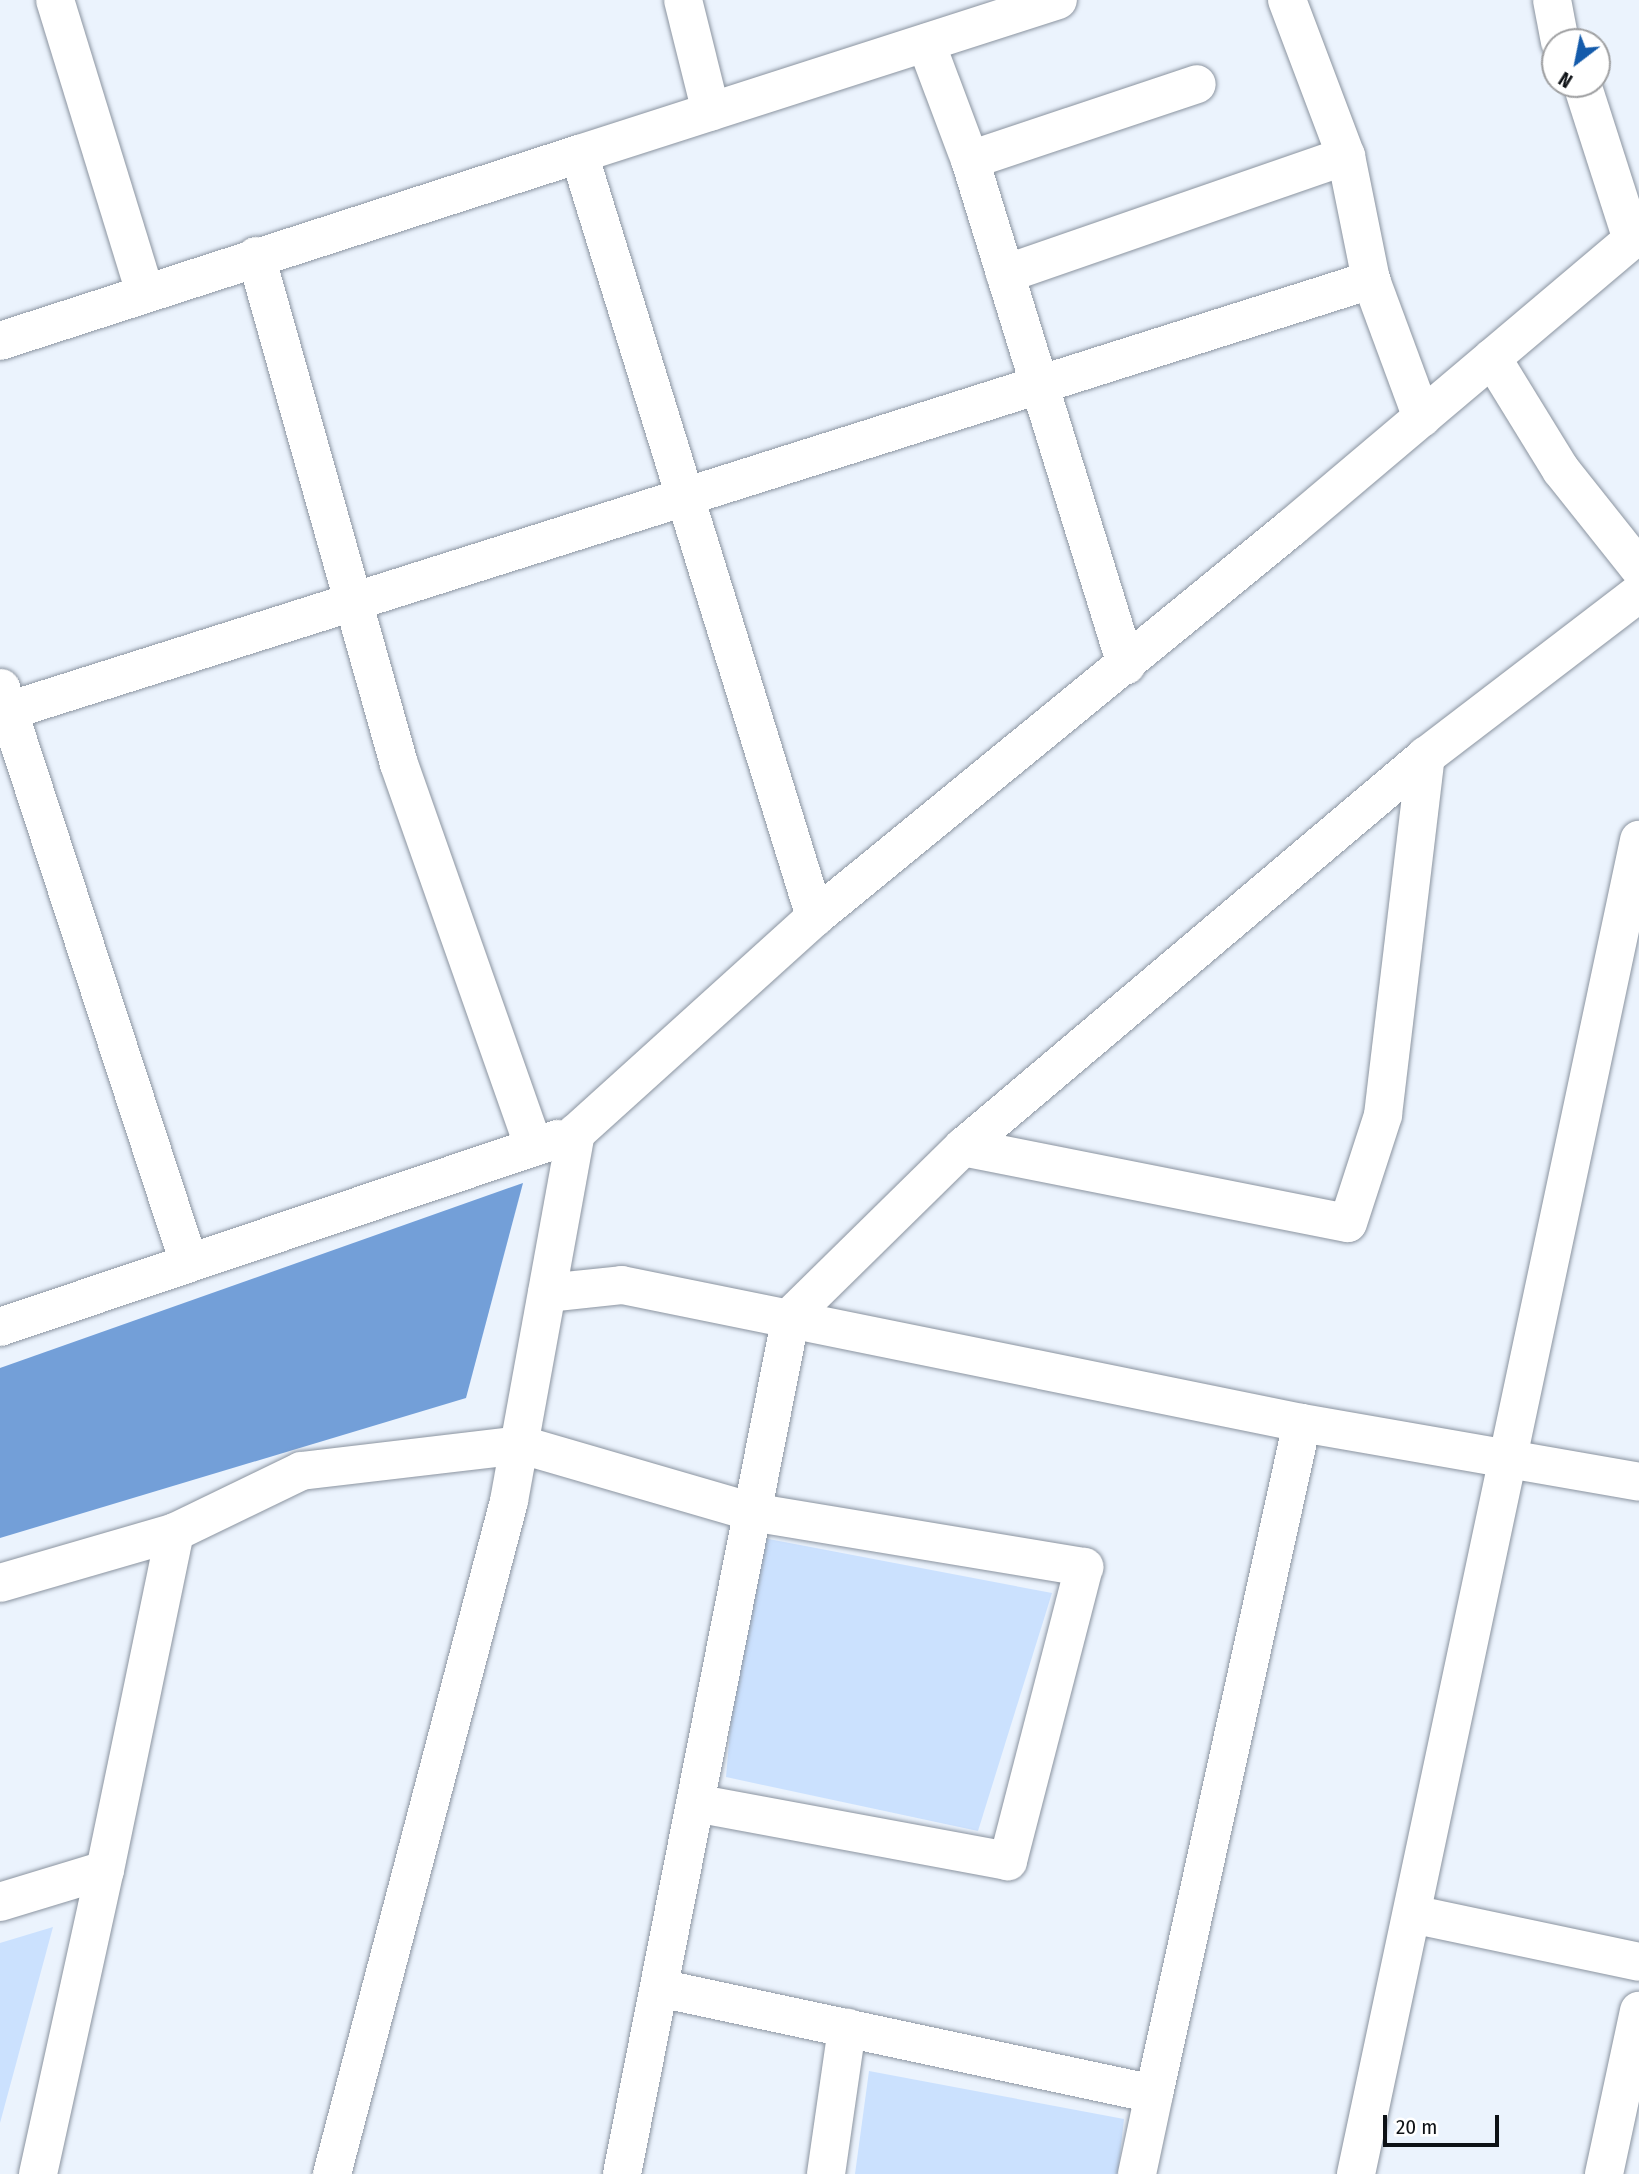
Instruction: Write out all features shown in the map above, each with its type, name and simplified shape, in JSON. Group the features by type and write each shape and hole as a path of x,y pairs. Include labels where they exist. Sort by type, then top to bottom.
{"street":[{"path":"55,0 145,293"},
{"path":"683,0 711,112"},
{"path":"0,341 256,256 1058,0"},
{"path":"1287,0 1346,156 1371,280 1422,418"},
{"path":"1552,0 1557,28"},
{"path":"926,43 970,160 1126,666"},
{"path":"970,160 1197,84"},
{"path":"0,1327 188,1260 576,1133 815,917 1126,666 1635,237 1587,98"},
{"path":"579,154 815,917"},
{"path":"1005,274 1346,156"},
{"path":"256,256 399,764 534,1147"},
{"path":"188,1260 4,699 353,605 1037,381 1371,280"},
{"path":"1492,358 1561,470 1639,568"},
{"path":"622,2174 791,1316 963,1147 1426,756 1639,593"},
{"path":"963,1147 1348,1223 1383,1115 1426,756"},
{"path":"1356,2174 1635,879 1639,840"},
{"path":"332,2174 522,1445 576,1133"},
{"path":"547,1293 622,1285 791,1316 1302,1423 1639,1482"},
{"path":"1137,2174 1302,1423"},
{"path":"0,1583 175,1532 301,1471 522,1445 752,1513 1084,1567 1008,1861 695,1803"},
{"path":"38,2174 175,1532"},
{"path":"0,1902 105,1870"},
{"path":"1412,1914 1639,1962"},
{"path":"659,1988 1154,2094"},
{"path":"1604,2174 1639,2011"},
{"path":"827,2174 847,2028"}],"shaded area":[{"path":"747,1535 1052,1593 978,1831 726,1777"},
{"path":"53,1927 0,2123 0,1943"},
{"path":"869,2071 1124,2119 1118,2174 855,2174"}],"water":[{"path":"523,1183 466,1398 0,1538 0,1368"}]}
